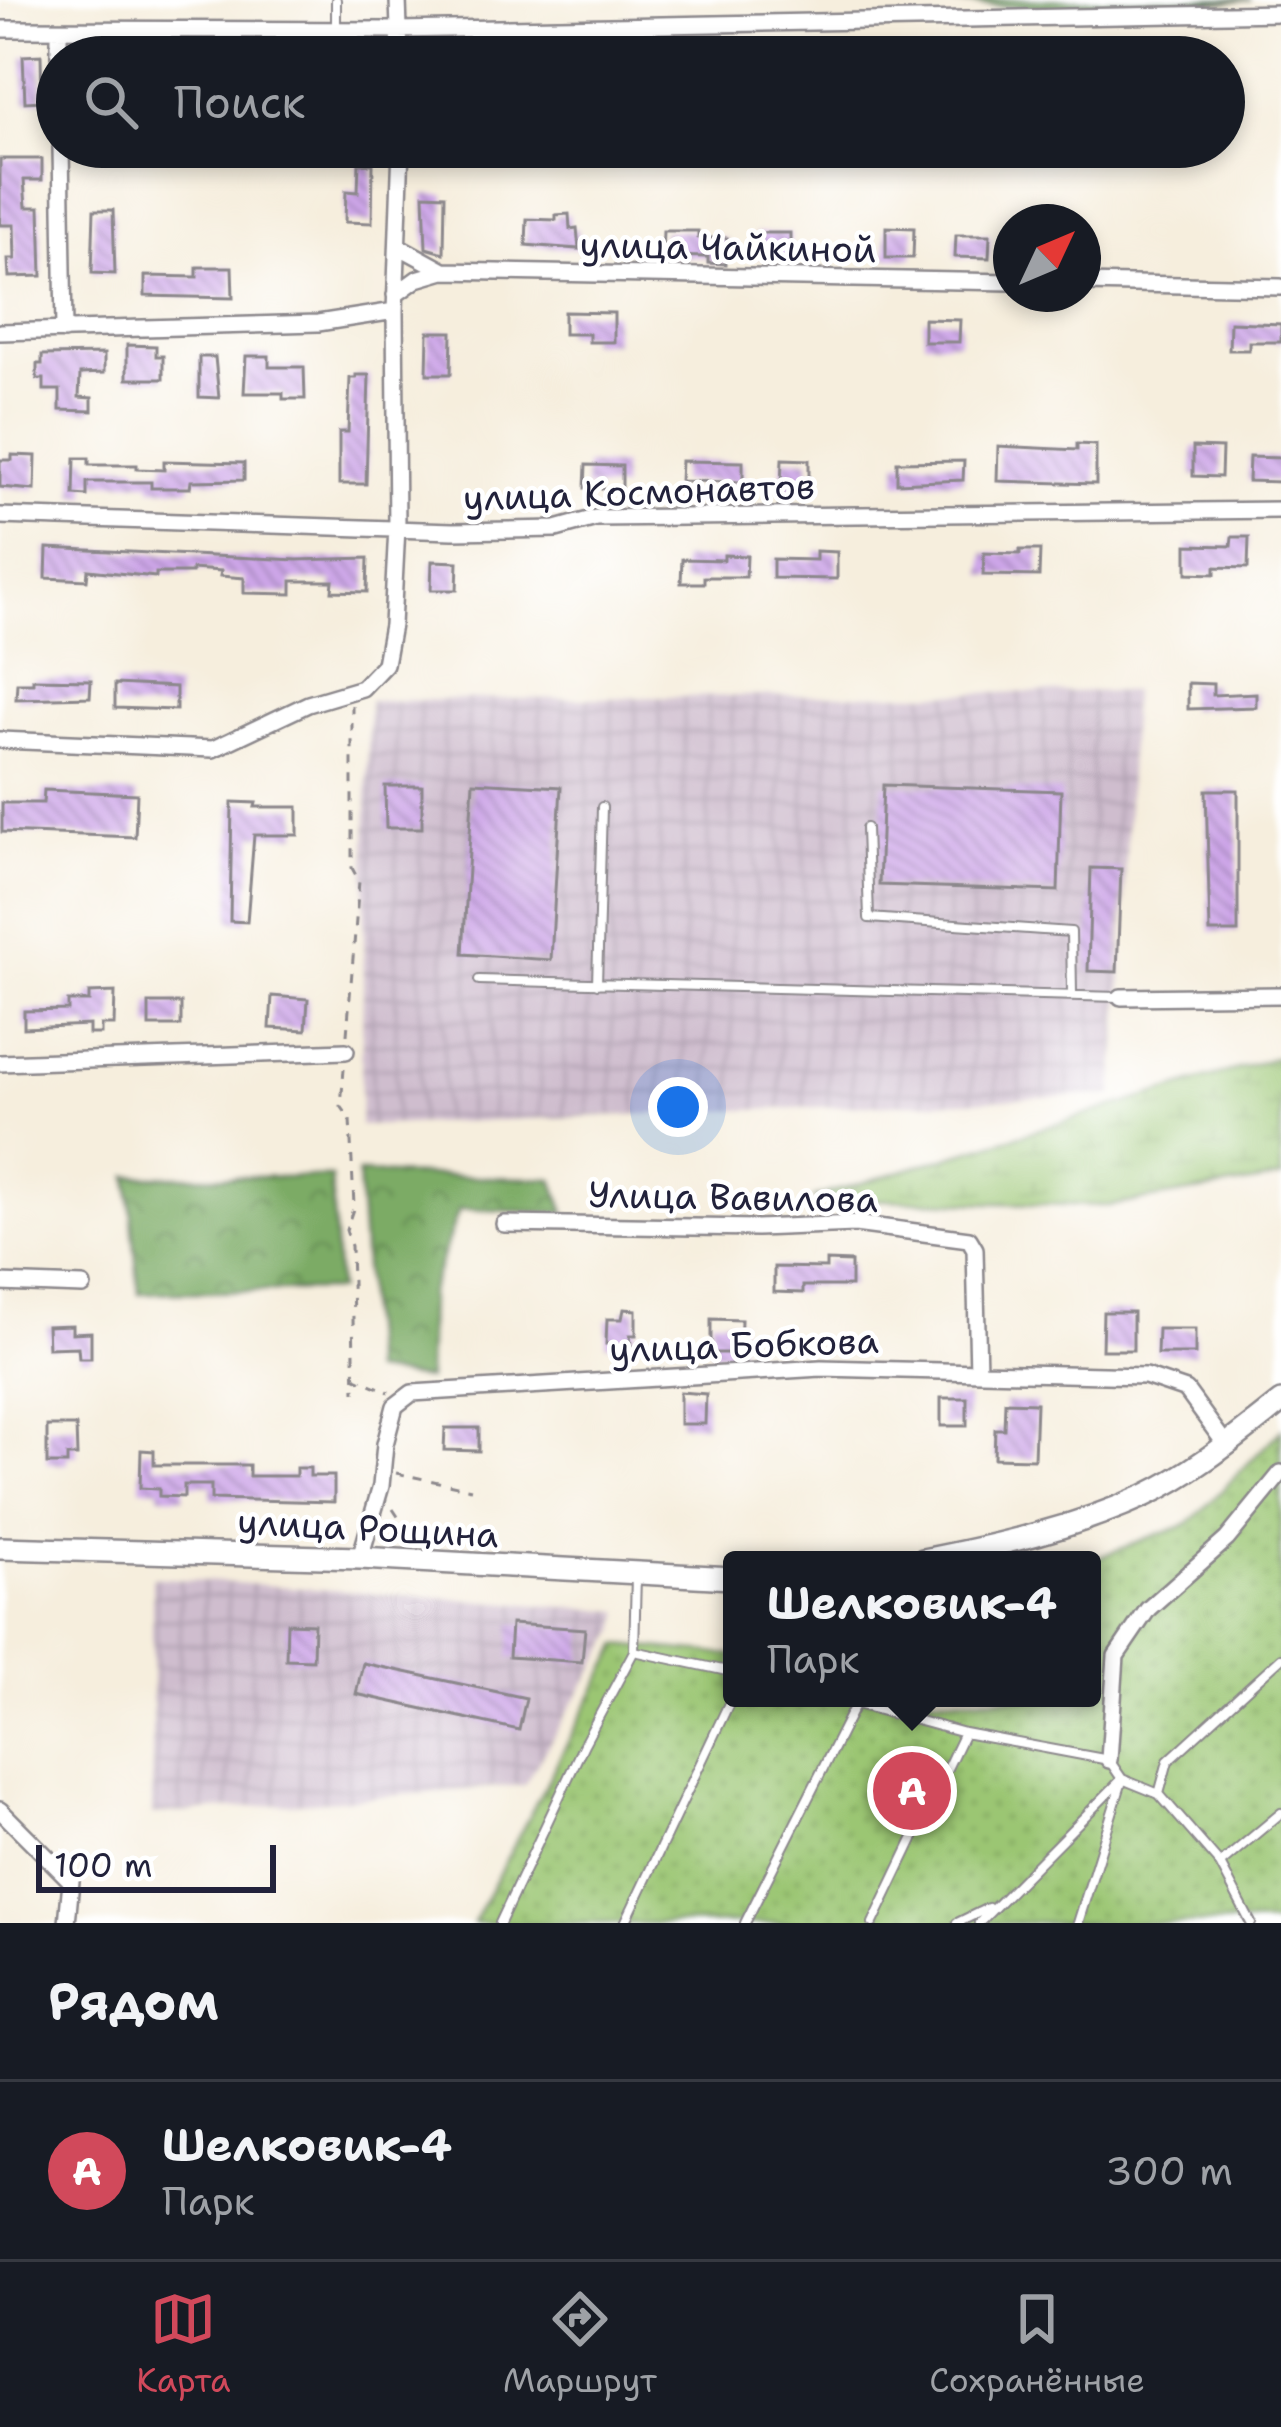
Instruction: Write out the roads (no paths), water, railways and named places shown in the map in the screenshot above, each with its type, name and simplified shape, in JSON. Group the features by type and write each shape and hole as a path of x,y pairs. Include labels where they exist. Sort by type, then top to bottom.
{"street":[{"path":"398,0 399,36"},
{"path":"0,29 399,30 1281,13"},
{"path":"58,31 58,36"},
{"path":"61,168 64,332"},
{"path":"0,740 213,749 308,704 362,688 385,664 397,526 395,303 401,168"},
{"name":"улица Чайкиной","path":"400,247 444,272"},
{"name":"улица Чайкиной","path":"0,332 318,322 395,303 417,279 444,272 993,282"},
{"path":"1101,283 1281,287"},
{"name":"улица Космонавтов","path":"0,516 453,530 556,529 596,518 1281,510"},
{"path":"1121,997 1281,995"},
{"path":"0,1063 346,1051"},
{"name":"Улица Вавилова","path":"505,1224 757,1228 855,1224 968,1239 975,1249 978,1372"},
{"path":"0,1283 83,1286"},
{"name":"улица Бобкова","path":"360,1558 382,1479 394,1406 408,1396 496,1386 820,1368 1145,1376 1186,1390 1226,1445"},
{"path":"969,1551 1025,1540 1147,1494 1226,1445 1281,1402"},
{"path":"1109,1760 1116,1656 1148,1609 1227,1539 1281,1473"},
{"name":"улица Рощина","path":"0,1548 360,1558 723,1578"},
{"path":"0,1810 71,1881 67,1923"}],"lane":[{"path":"336,0 336,30"},
{"path":"597,984 602,808"},
{"path":"866,828 869,918 1071,932 1072,993"},
{"path":"479,980 1121,997"},
{"path":"500,1923 584,1744 634,1651 636,1574"},
{"path":"634,1651 723,1670"},
{"path":"1160,1794 1168,1761 1281,1658"},
{"path":"625,1923 727,1707"},
{"path":"745,1923 854,1707"},
{"path":"870,1707 964,1733 1109,1760 1122,1779 1160,1794 1220,1864 1251,1923"},
{"path":"874,1923 964,1733"},
{"path":"979,1923 1122,1779"},
{"path":"1078,1923 1122,1779"},
{"path":"1220,1864 1281,1813"},
{"path":"957,1923 992,1906"}],"place":[{"name":"Шелковик-4","path":"912,1791"}]}
